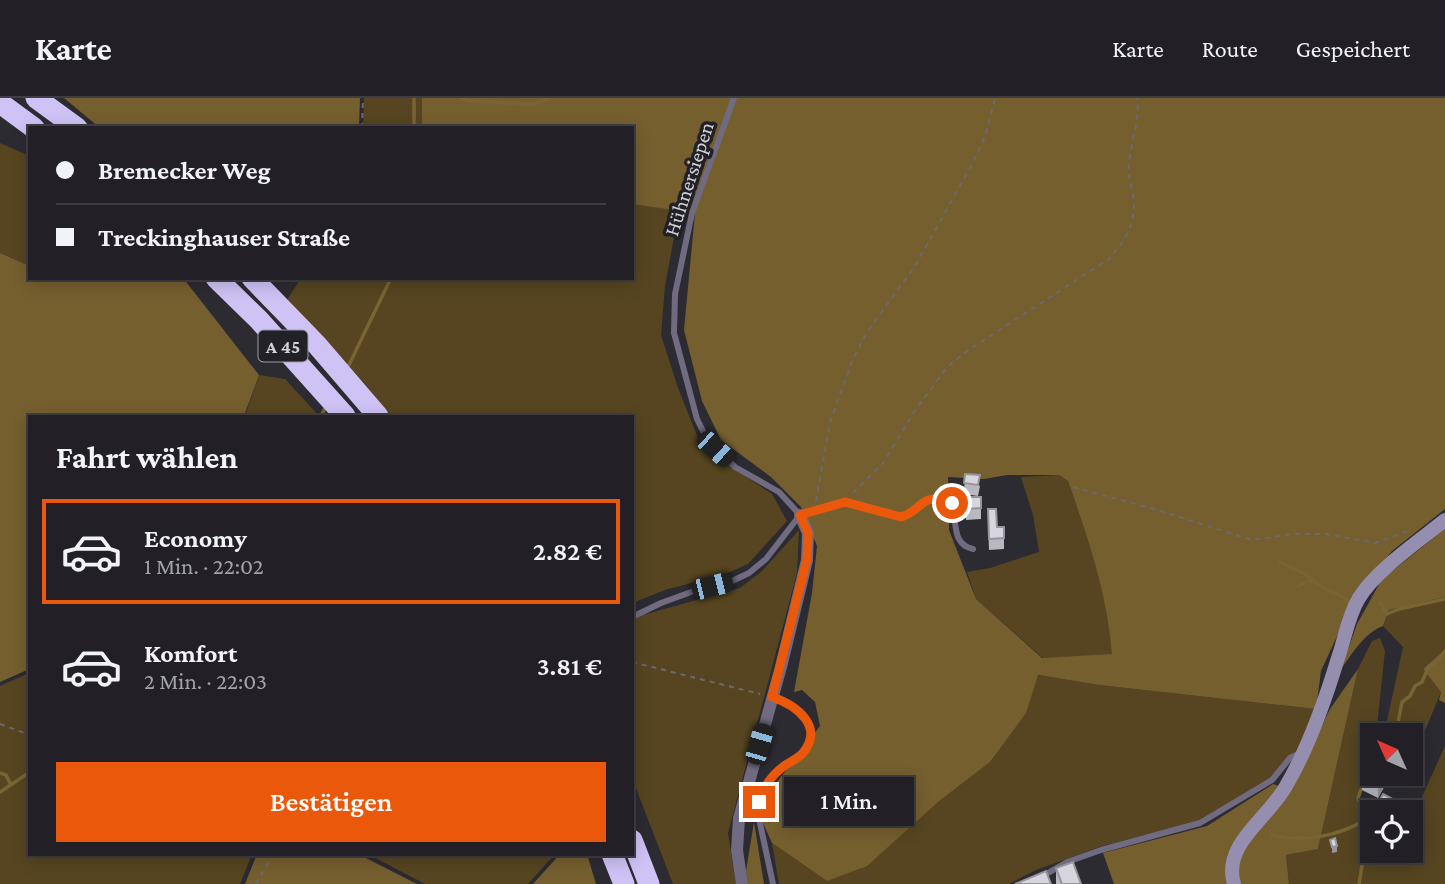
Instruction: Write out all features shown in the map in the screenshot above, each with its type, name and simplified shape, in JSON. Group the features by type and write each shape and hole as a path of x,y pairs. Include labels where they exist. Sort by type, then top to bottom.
{"highway":[{"path":"39,100 74,126"},
{"path":"0,103 31,125"},
{"name":"A 45","path":"218,280 259,320 344,415"},
{"name":"A 45","path":"254,280 317,345 376,415"},
{"path":"634,845 649,884"},
{"path":"613,856 624,884"}],"main road":[{"path":"1234,884 1231,864 1236,848 1281,796 1304,750 1358,600 1379,574 1445,520"}],"street":[{"path":"743,884 737,850 738,818 807,559 808,533 800,515"}],"lane":[{"name":"Hühnersiepen","path":"734,98 692,213 675,294 674,333 696,419 708,441 735,467 779,492 800,515"},
{"path":"634,616 661,603 730,582 749,573 766,559 800,515 845,502 901,517 928,499 948,499 952,503 954,526 960,542 973,549"},
{"path":"772,697 799,710 810,729 810,741 801,755 768,780 759,802 758,814 773,884"},
{"path":"1029,884 1067,862 1200,823 1272,779 1290,758 1304,750"}],"path":[{"path":"362,126 363,98"},
{"path":"814,511 830,422 853,359 867,332 915,266 970,168 985,137 995,98"},
{"path":"845,502 883,463 920,403 947,367 970,349 1109,259 1121,246 1134,217 1135,206 1128,170 1137,124 1137,98"},
{"path":"1073,487 1252,540 1326,534 1375,543 1403,534 1414,527"},
{"path":"634,662 772,697"},
{"path":"0,724 28,734"},
{"path":"256,884 272,856"}],"shaded area":[{"path":"64,98 360,98 359,126 98,126"},
{"path":"364,98 422,98 422,126 363,126"},
{"path":"422,98 1445,98 1445,509 1392,551 1356,595 1321,671 1316,709 1099,685 1038,675 1026,713 990,762 939,801 867,866 827,881 772,843 759,814 774,786 820,726 815,702 802,690 794,692 812,593 817,546 801,507 771,477 721,440 702,401 684,330 695,213 634,204 634,126 422,126","holes":["1007,475 1059,475 1068,481 1101,588 1112,654 1042,658 976,599 949,530 948,477 984,479"]},
{"path":"0,143 28,155 28,265 0,253"},
{"path":"634,204 679,210 665,286 661,335 678,388 702,448 772,494 787,521 748,564 723,575 668,589 634,602 634,415 390,415 287,300 300,280 634,280"},
{"path":"0,253 28,265 28,280 185,280 259,375 244,415 28,415 28,670 0,682"},
{"path":"259,375 285,379 318,415 245,415"},
{"path":"1059,475 1068,481 1089,545 1106,610 1113,655 1043,658 976,599 967,572 990,568 1039,552 1033,515 1021,477"},
{"path":"1445,529 1445,597 1389,610 1383,626 1365,638 1341,669 1357,624 1382,579"},
{"path":"799,530 797,573 728,833 736,884 673,884 634,783 634,617 740,588 761,572"},
{"path":"1445,597 1445,649 1423,669 1441,692 1423,736 1423,723 1387,723 1403,647 1383,626 1389,610"},
{"path":"1380,638 1385,651 1377,723 1360,723 1362,786 1357,798 1360,806 1360,863 1423,863 1423,800 1421,800 1445,746 1445,884 1289,884 1286,855 1318,849 1358,669 1372,641"},
{"path":"1445,649 1445,703 1439,700 1441,692 1423,669"},
{"path":"1358,669 1318,849 1286,855 1289,884 1114,884 1103,853 1207,826 1273,784 1291,790 1330,709"},
{"path":"28,674 28,856 251,856 240,884 0,884 0,686"},
{"path":"1037,675 1099,685 1316,709 1301,746 1269,779 1200,821 1102,846 1036,870 1009,884 779,884 772,843 827,881 990,762 1025,713"},
{"path":"754,822 764,884 748,884 746,871"},
{"path":"256,856 362,856 417,884 245,884"},
{"path":"372,856 553,856 528,884 425,884"},
{"path":"558,856 588,856 596,884 533,884"}],"building":[{"path":"965,474 980,475 978,485 964,483"},
{"path":"965,497 981,497 981,508 966,509"},
{"path":"988,509 996,509 997,527 1004,527 1004,538 989,539"},
{"path":"1383,794 1394,800 1380,800"},
{"path":"1335,838 1337,846 1332,847 1330,840"},
{"path":"1073,862 1081,884 1062,884 1056,868"},
{"path":"1046,871 1051,884 1015,884"}],"waterway":[{"path":"414,98 414,126"},
{"path":"461,98 470,101 533,104 551,98"},
{"path":"347,369 390,280"},
{"path":"322,415 326,406"},
{"path":"1280,562 1305,574 1353,605"},
{"path":"1298,586 1312,582"},
{"path":"1380,602 1387,614 1445,599"},
{"path":"1398,723 1402,702 1410,696 1415,686 1422,682 1429,666 1439,660 1445,651"},
{"path":"0,773 6,775 10,783"},
{"path":"0,792 28,773"},
{"path":"1360,803 1358,798 1362,786"},
{"path":"1272,835 1309,838 1333,834 1360,823"},
{"path":"1359,884 1362,863"}],"route":[{"path":"759,802 768,780 801,755 810,741 810,729 799,710 772,697 807,559 808,533 800,515 845,502 901,517 928,499 948,499 952,503"}]}
